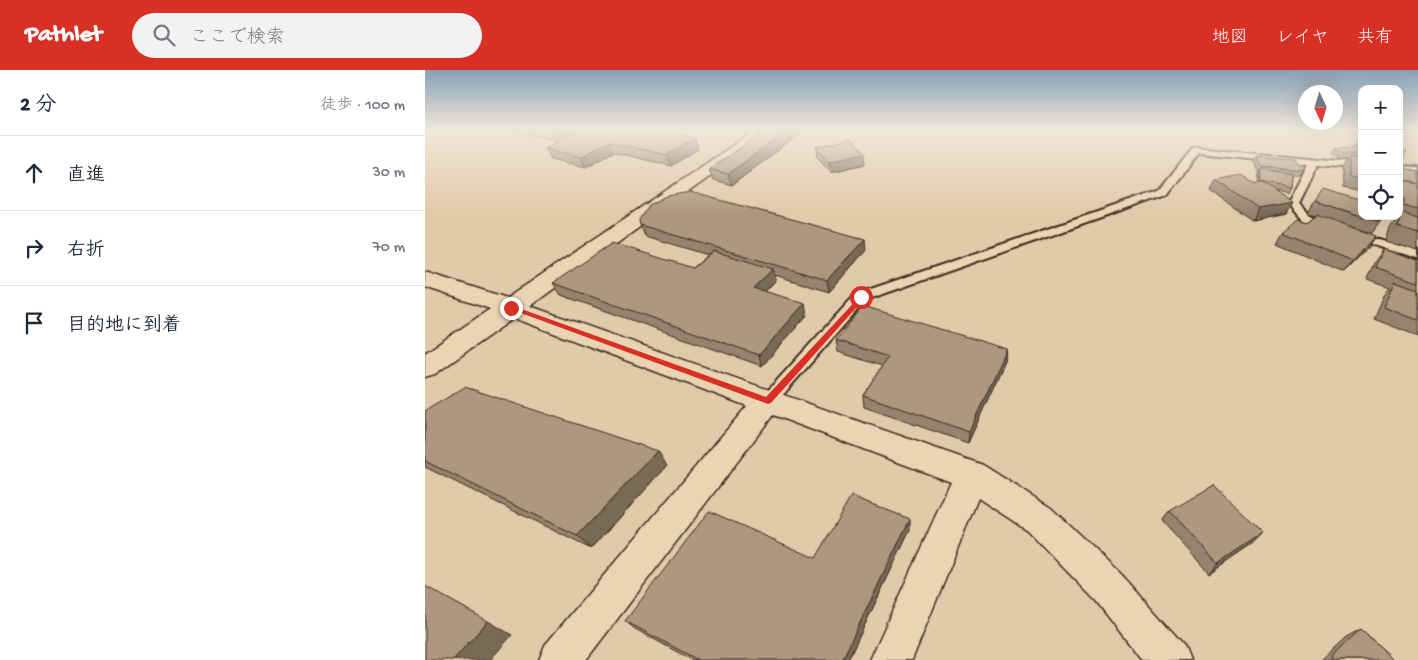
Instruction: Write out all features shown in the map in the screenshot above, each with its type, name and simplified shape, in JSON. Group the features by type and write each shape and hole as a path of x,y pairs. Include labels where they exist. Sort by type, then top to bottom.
{"street":[{"path":"425,367 728,157"},
{"path":"425,279 511,308 971,475 1039,519 1109,588 1169,660"},
{"path":"560,660 768,401"},
{"path":"891,660 971,475"}],"lane":[{"path":"768,401 861,297 1163,193 1191,157"},
{"path":"1260,157 1358,166"},
{"path":"1314,162 1293,204 1299,211 1307,218 1363,239 1418,255"},
{"path":"1403,170 1418,171"}],"building":[{"path":"727,157 752,157 728,174 709,169"},
{"path":"825,157 849,157 829,161"},
{"path":"1257,157 1296,158 1303,170 1261,166"},
{"path":"1349,157 1358,159 1358,178 1349,177"},
{"path":"1262,169 1291,174 1290,188 1260,182"},
{"path":"1403,170 1418,172 1418,184 1406,181"},
{"path":"1241,175 1255,184 1262,183 1292,203 1258,209 1216,180"},
{"path":"1403,180 1418,184 1418,209 1403,205 1405,199 1403,199"},
{"path":"1323,189 1358,200 1358,215 1315,201"},
{"path":"690,192 865,239 827,280 640,225 639,220 649,205 667,196"},
{"path":"1403,213 1418,218 1418,233 1397,227 1400,220 1403,220"},
{"path":"1317,214 1376,236 1353,261 1283,232 1298,219 1307,222"},
{"path":"612,243 693,268 714,251 773,269 753,288 805,303 759,355 553,283"},
{"path":"1384,249 1418,261 1418,282 1375,267"},
{"path":"1395,281 1418,289 1418,320 1384,307"},
{"path":"863,306 1007,349 969,432 863,395 888,357 836,340"},
{"path":"465,387 658,451 577,536 425,461 425,411"},
{"path":"1214,485 1263,533 1218,563 1170,511"},
{"path":"851,496 910,519 842,660 698,660 625,621 709,511 815,558"},
{"path":"425,586 488,621 453,660 425,660"},
{"path":"1361,629 1394,660 1334,660 1331,656"}],"route":[{"path":"511,308 768,401 861,297"}]}
